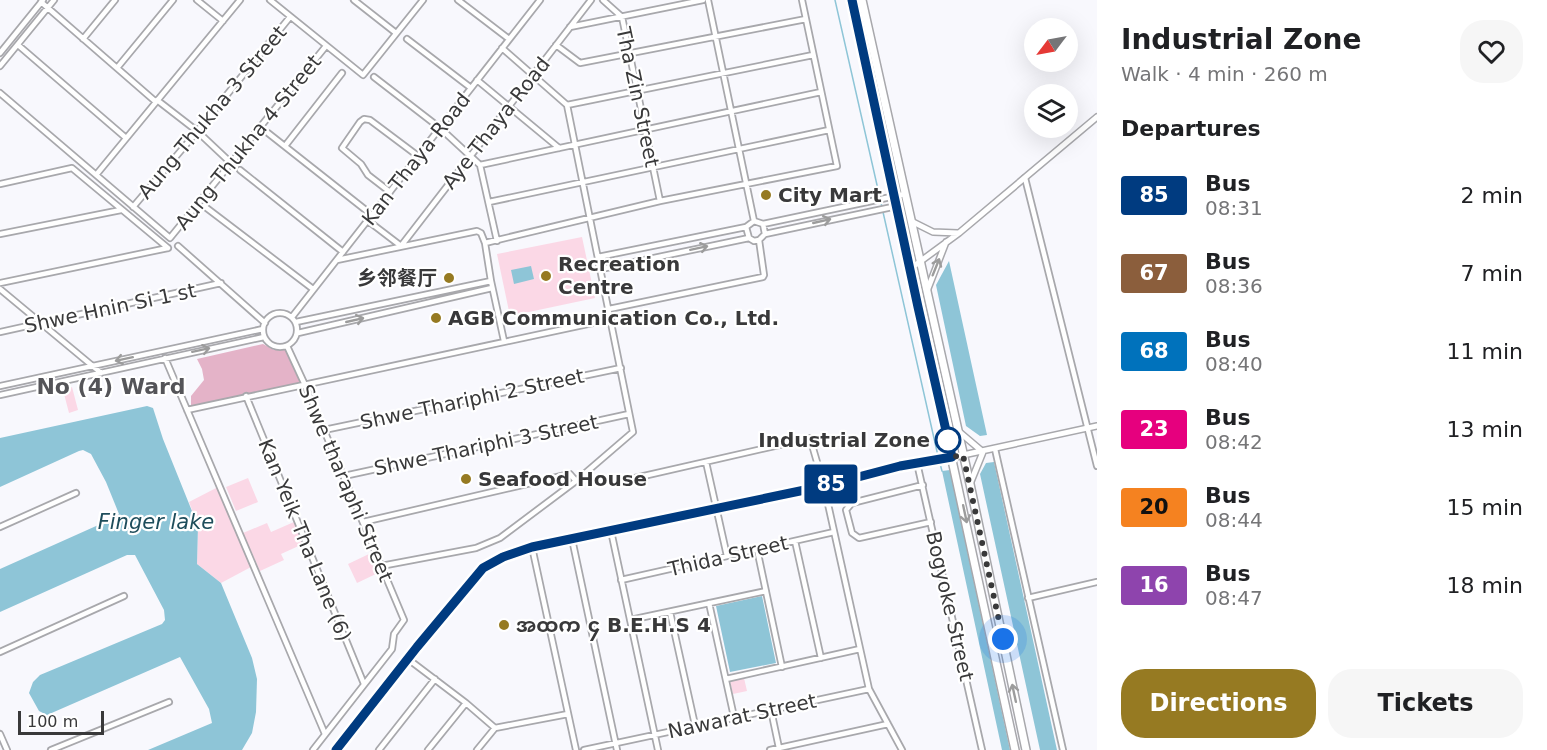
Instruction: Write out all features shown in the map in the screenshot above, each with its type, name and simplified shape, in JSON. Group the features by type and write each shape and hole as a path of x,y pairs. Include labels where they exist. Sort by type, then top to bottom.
{"main road":[{"path":"852,0 1015,750"},
{"path":"862,0 970,484 1026,750"},
{"path":"336,750 483,568 503,557 532,547 963,455"}],"street":[{"path":"0,66 54,0"},
{"path":"83,39 115,0"},
{"path":"117,68 173,0"},
{"path":"197,0 223,21"},
{"path":"96,175 240,0"},
{"path":"270,0 363,75 423,0"},
{"path":"354,0 362,2 396,33"},
{"path":"458,0 509,39"},
{"name":"Kan Thaya Road","path":"294,320 313,289 540,0"},
{"name":"Aye Thaya Road","path":"401,246 591,0"},
{"name":"Tha Zin Street","path":"603,0 622,17 660,201"},
{"path":"569,28 703,0"},
{"path":"708,0 754,220"},
{"path":"485,243 660,201 837,166 802,0"},
{"path":"0,53 42,1 83,39 197,131 231,163"},
{"name":"Aung Thukha 3 Street","path":"132,207 290,17"},
{"path":"556,45 580,63 806,19"},
{"path":"407,39 471,88"},
{"path":"18,45 126,138"},
{"name":"Aung Thukha 4 Street","path":"132,207 170,238 326,46"},
{"path":"381,566 476,548 500,538 576,481 633,432 567,105 502,48"},
{"path":"567,105 813,55"},
{"path":"285,146 342,73"},
{"path":"374,77 440,128 480,165 497,240"},
{"path":"477,80 559,148"},
{"path":"480,165 821,92"},
{"path":"0,93 132,207"},
{"path":"910,269 959,233 1097,117"},
{"path":"390,192 368,175 361,164 342,148 360,122 364,119 370,120 418,156"},
{"path":"489,202 829,130"},
{"path":"268,133 372,214"},
{"path":"0,184 72,168 168,248 0,283"},
{"path":"240,171 343,252"},
{"path":"1025,178 1087,428 1094,445 1097,466"},
{"path":"754,220 763,224 904,194"},
{"path":"204,206 313,289"},
{"path":"601,268 749,238 754,241 759,240 765,234 897,206"},
{"path":"0,234 121,209"},
{"path":"367,220 401,246"},
{"path":"598,257 746,227 754,220"},
{"path":"911,221 933,232 959,233"},
{"path":"763,224 765,234"},
{"path":"746,227 749,238"},
{"path":"336,261 477,231 481,233 485,243 504,341"},
{"path":"609,309 763,277 759,240"},
{"path":"926,293 946,242"},
{"path":"178,246 221,283 264,326"},
{"path":"294,320 491,281"},
{"name":"Shwe Hnin Si 1 st","path":"0,332 221,283"},
{"path":"298,333 294,320 285,313 268,318 264,326 264,337 278,348 292,343 298,333 492,288"},
{"path":"0,289 101,373"},
{"path":"188,410 611,318"},
{"path":"0,386 264,326"},
{"path":"0,395 264,337"},
{"name":"Shwe tharaphi Street","path":"287,346 404,620 394,634 392,649 364,684"},
{"path":"165,358 325,734"},
{"name":"Shwe Thariphi 2 Street","path":"324,430 621,368"},
{"name":"Kan Yeik Tha Lane (6)","path":"246,396 364,684"},
{"name":"Shwe Thariphi 3 Street","path":"344,476 629,414"},
{"path":"963,455 1097,426"},
{"path":"956,429 983,452"},
{"path":"613,483 810,438 824,486 869,689 902,750"},
{"path":"995,449 1062,750"},
{"path":"970,484 983,452"},
{"path":"706,462 727,556"},
{"name":"Bogyoke Street","path":"917,463 982,750"},
{"path":"363,522 570,474 576,481"},
{"path":"923,485 852,503 846,510 852,533 859,538 931,522"},
{"path":"0,527 76,493"},
{"path":"611,531 658,750"},
{"name":"Thida Street","path":"621,580 834,532"},
{"path":"572,539 617,750"},
{"path":"795,541 821,658"},
{"path":"532,547 576,750"},
{"path":"757,549 782,667"},
{"path":"1028,598 1097,582"},
{"path":"630,620 766,591"},
{"path":"0,652 124,596"},
{"path":"709,603 734,717"},
{"path":"670,612 695,725"},
{"path":"726,679 860,650"},
{"path":"408,659 466,702 495,728"},
{"path":"379,750 435,679"},
{"path":"313,750 364,684"},
{"name":"Nawarat Street","path":"584,750 869,689"},
{"path":"51,750 169,702"},
{"path":"428,750 466,702"},
{"path":"771,710 779,749"},
{"path":"477,750 495,728 568,714"},
{"path":"770,750 888,724"},
{"path":"0,734 7,750"}],"shaded area":[{"name":"Recreation Centre","path":"582,237 595,298 510,316 497,254"},
{"path":"263,344 274,350 286,350 300,383 191,406 191,396 204,380 197,359"},
{"path":"72,387 78,410 69,413 63,390"},
{"path":"248,478 258,502 236,511 226,487"},
{"path":"218,487 251,567 221,583 197,564 198,526 189,502"},
{"path":"294,522 303,544 281,554 284,560 260,571 243,533 267,523 271,532"},
{"path":"369,554 378,573 357,583 348,564"},
{"path":"744,678 747,691 733,694 730,681"}],"water":[{"path":"949,261 987,435 980,436 966,426 936,285"},
{"path":"531,266 534,279 514,284 511,270"},
{"name":"Finger lake","path":"147,406 153,408 198,526 197,564 221,583 252,658 257,679 256,712 252,733 242,750 148,750 212,723 209,709 180,657 47,715 39,711 29,693 33,682 40,675 162,624 165,620 164,610 135,555 127,555 0,612 0,569 119,514 91,454 83,450 0,487 0,438"},
{"path":"994,462 1057,750 1040,750 980,474 986,463"},
{"path":"950,470 1010,750 1002,750 942,471"},
{"path":"762,596 776,663 730,672 716,606"}],"waterway":[{"path":"835,0 882,207"},
{"path":"883,212 938,456"},
{"path":"939,460 942,471"}],"bus line":[{"name":"85","path":"336,750 483,568 503,557 532,547 824,486 900,466 952,457 852,0"}],"place":[{"name":"City Mart","path":"766,195"},
{"name":"Recreation Centre","path":"546,276"},
{"name":"乡邻餐厅","path":"449,278"},
{"name":"AGB Communication Co., Ltd.","path":"436,318"},
{"name":"Industrial Zone","path":"948,440"},
{"name":"Seafood House","path":"466,479"},
{"name":"အထက ၄ B.E.H.S 4","path":"504,625"}],"district":[{"name":"No (4) Ward","path":"111,386"}],"route":[{"path":"948,440 952,457 963,455 1003,639"}]}
